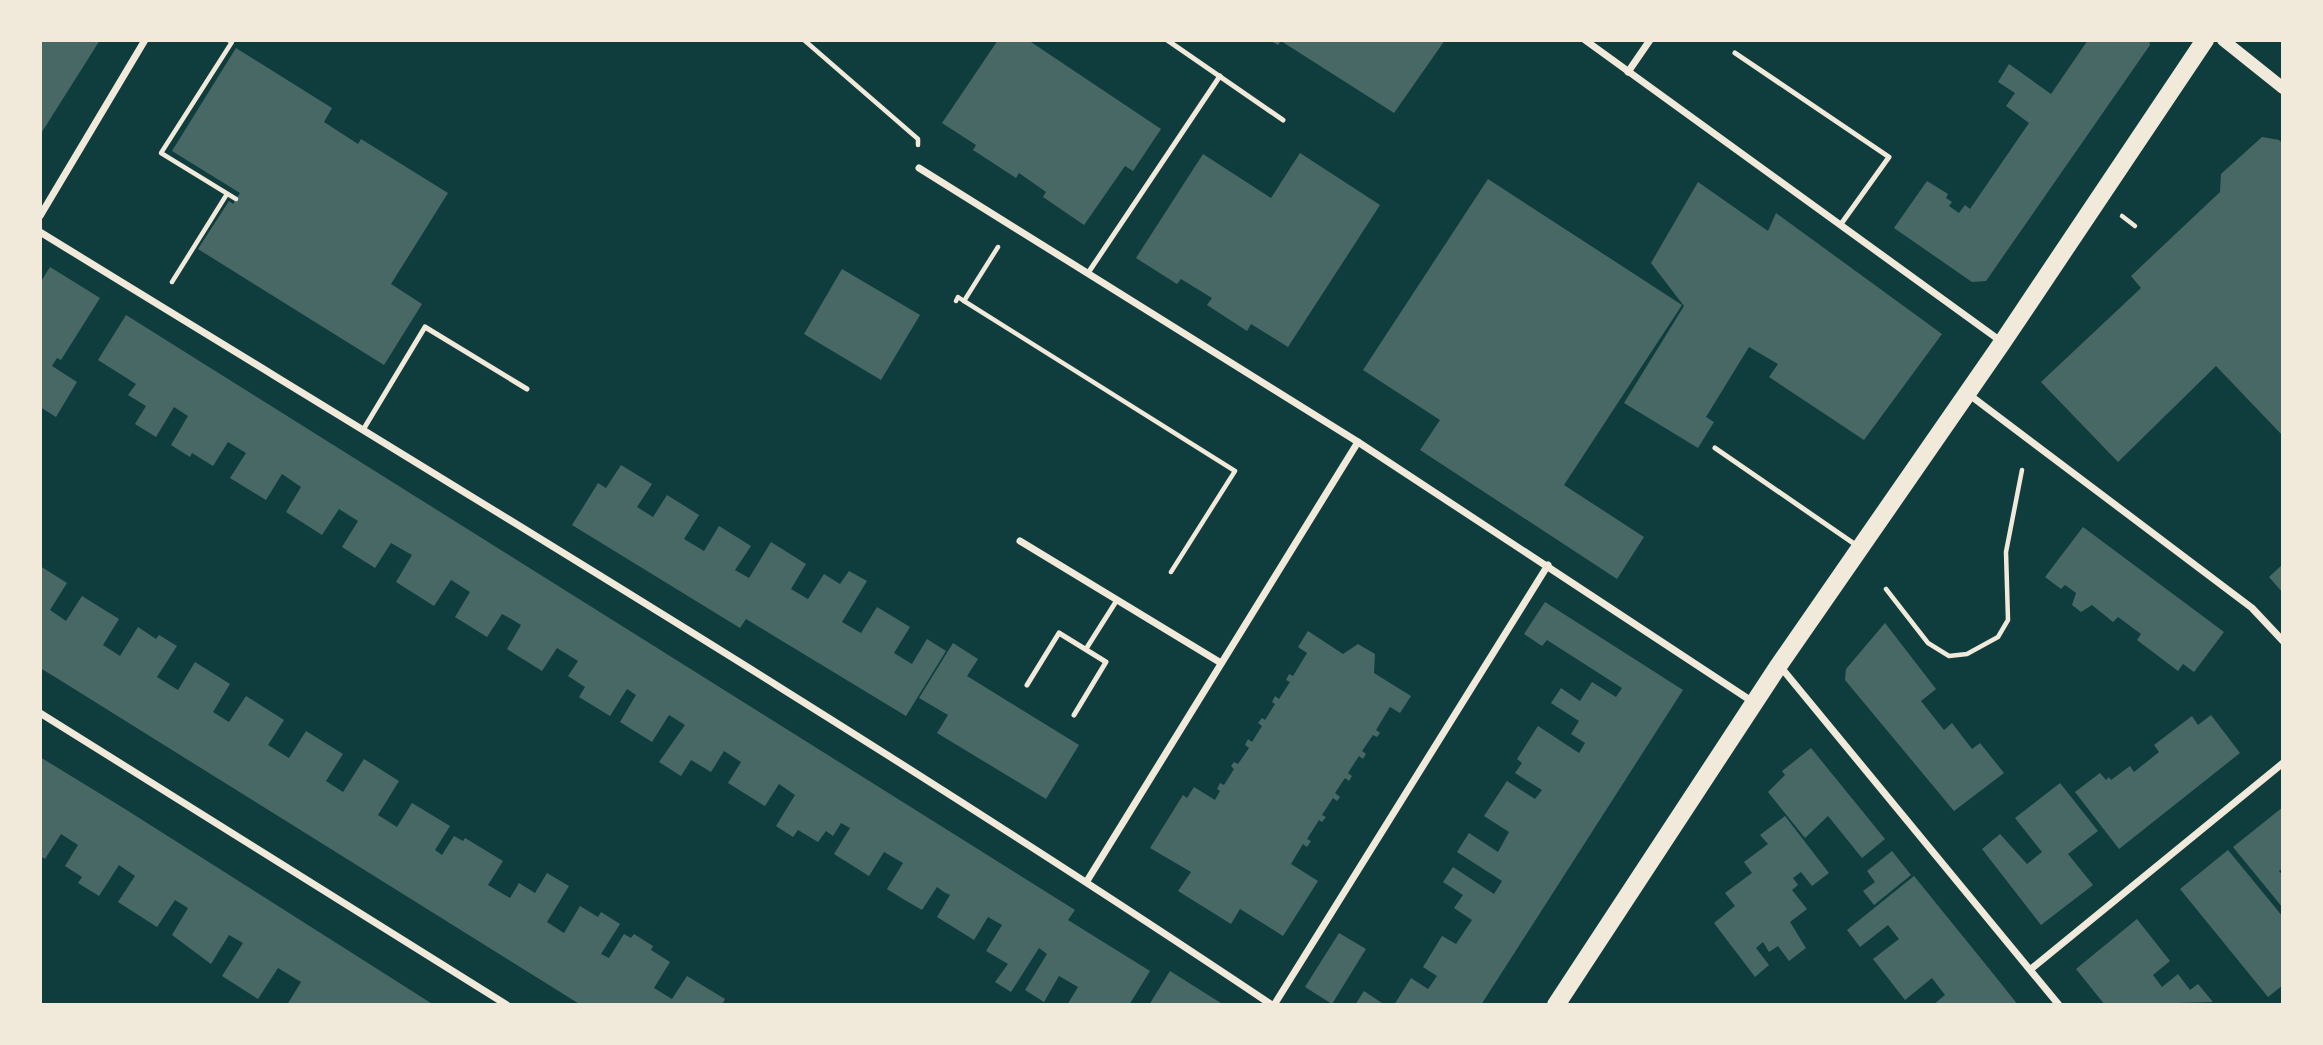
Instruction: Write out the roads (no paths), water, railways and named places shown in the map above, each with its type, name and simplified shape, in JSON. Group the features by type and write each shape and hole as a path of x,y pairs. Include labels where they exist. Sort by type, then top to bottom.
{"main road":[{"path":"1556,1005 1754,702 2002,343 2204,40"}],"street":[{"path":"40,216 145,40"},
{"path":"1584,40 2002,343"},
{"path":"1628,72 1650,40"},
{"path":"2223,40 2249,58 2283,88"},
{"path":"919,168 1359,442 1754,702"},
{"path":"40,232 695,633 1087,881 1273,1005 1548,565"},
{"path":"1967,392 2252,608 2283,641"},
{"path":"1087,881 1359,442"},
{"path":"1020,541 1221,663"},
{"path":"1779,665 2059,1005"},
{"path":"40,713 507,1005"},
{"path":"2031,970 2283,763"}],"lane":[{"path":"1167,40 1283,120"},
{"path":"1735,53 1889,157 1841,224"},
{"path":"1088,273 1220,76"},
{"path":"363,430 425,327 527,389"},
{"path":"1715,448 1860,548"},
{"path":"1086,649 1117,600"},
{"path":"1027,685 1059,633 1107,662 1074,715"}]}
